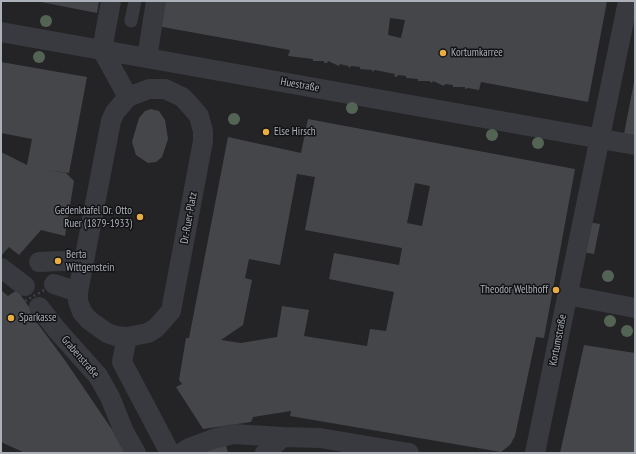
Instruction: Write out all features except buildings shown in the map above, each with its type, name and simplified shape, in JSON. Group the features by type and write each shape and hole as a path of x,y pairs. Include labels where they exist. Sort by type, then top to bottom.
{"street":[{"path":"111,1 102,50 128,97"},
{"path":"146,58 156,1"},
{"name":"Kortumstraße","path":"535,453 567,296 584,227 600,138 628,1"},
{"name":"Huestraße","path":"1,32 635,145"},
{"path":"42,290 84,260 107,136 115,112 128,97 149,89 165,89 169,62"},
{"name":"Dr.-Ruer-Platz","path":"42,290 82,312 97,327 116,336 127,337 143,334 156,328 170,311 203,141 203,131 195,110 182,97 165,89"},
{"path":"42,290 84,260"},
{"name":"Grabenstraße","path":"42,290 98,376 110,397 124,432 136,453"},
{"path":"567,296 635,308"},
{"path":"127,337 122,362 170,453"},
{"path":"182,453 189,448 213,439 233,434 320,438 409,453"},
{"path":"265,453 283,437"}],"lane":[{"path":"131,21 135,1"}],"shaded area":[{"path":"1,1 635,1 635,453 1,453"}],"place":[{"name":"Kortumkarree","path":"443,53"},
{"name":"Else Hirsch","path":"266,132"},
{"name":"Gedenktafel Dr. Otto Ruer (1879-1933)","path":"140,217"},
{"name":"Berta Wittgenstein","path":"58,261"},
{"name":"Theodor Welbhoff","path":"556,290"},
{"name":"Sparkasse","path":"11,318"}]}
